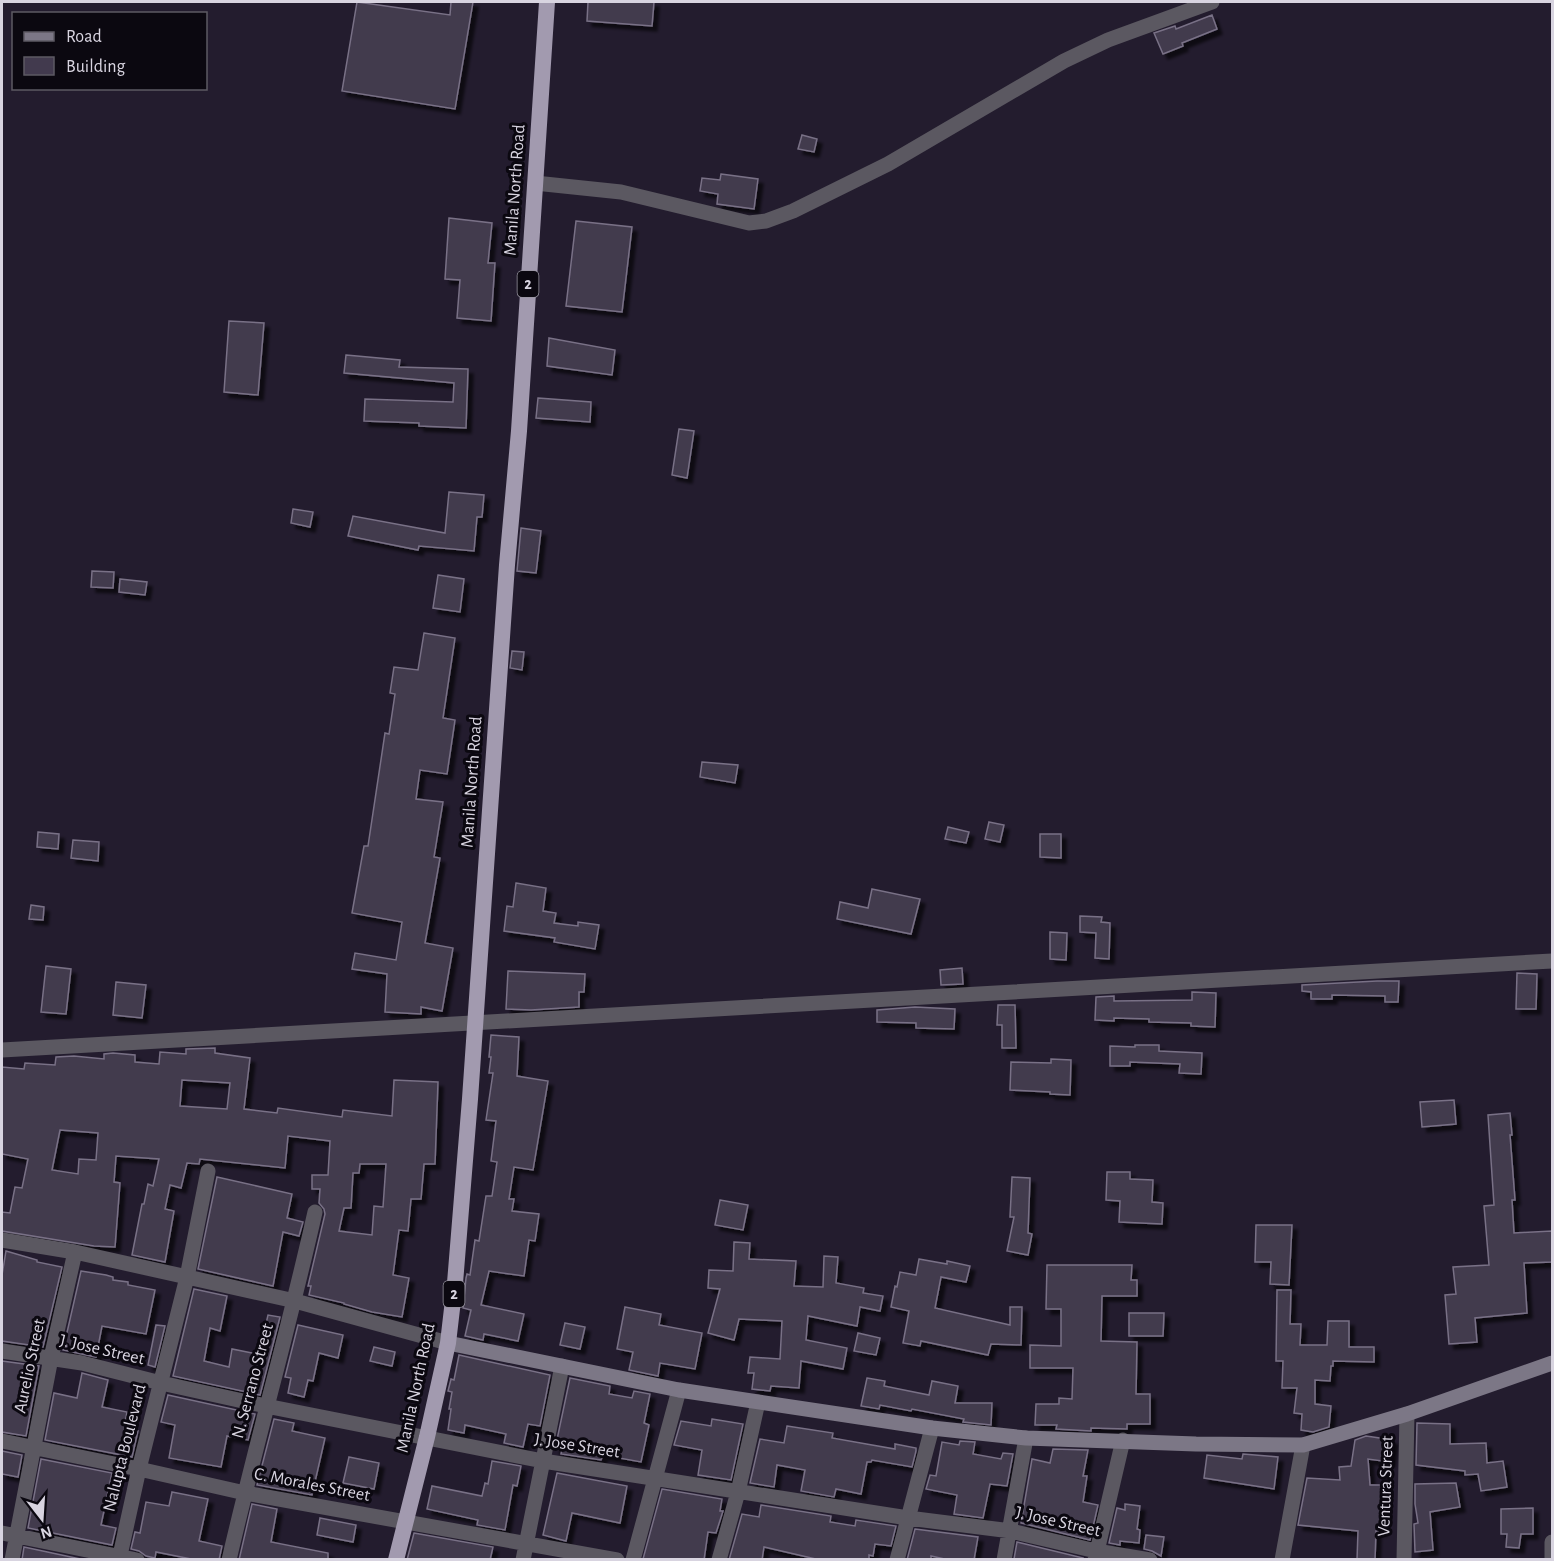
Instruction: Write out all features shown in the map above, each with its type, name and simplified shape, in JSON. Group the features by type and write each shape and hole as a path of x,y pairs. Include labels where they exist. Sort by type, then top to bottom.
{"highway":[{"name":"Manila North Road","path":"396,1560 448,1343 455,1283 507,565 519,431 547,2"}],"main road":[{"path":"448,1343 679,1390 932,1428 1026,1438 1196,1444 1303,1444 1407,1414 1552,1363"}],"street":[{"path":"535,183 621,192 749,223 766,221 793,211 888,164 1064,61 1145,24 1212,2"},
{"path":"2,1050 1552,961"},
{"name":"Nalupta Boulevard","path":"119,1558 187,1277 208,1171"},
{"name":"N. Serrano Street","path":"229,1560 266,1406 295,1301 315,1212"},
{"path":"2,1240 75,1252 295,1301 448,1343"},
{"name":"Aurelio Street","path":"12,1560 9,1535 33,1446 75,1252"},
{"name":"J. Jose Street","path":"2,1351 82,1363 266,1406 543,1461 908,1518 1011,1531 1095,1555 1150,1560"},
{"path":"525,1552 562,1366"},
{"path":"633,1560 679,1390"},
{"path":"718,1560 738,1492 758,1402"},
{"name":"Ventura Street","path":"1404,1560 1407,1414"},
{"path":"897,1560 932,1428"},
{"path":"1004,1560 1026,1438"},
{"path":"1095,1555 1124,1440"},
{"name":"C. Morales Street","path":"2,1441 245,1492 405,1522 525,1552 617,1560"},
{"path":"1282,1560 1303,1444"},
{"path":"9,1535 137,1560"},
{"path":"1552,1542 1552,1560"}],"building":[{"path":"357,2 450,15 451,2 473,2 455,109 342,91"},
{"path":"588,2 654,2 652,26 587,21"},
{"path":"1212,15 1217,29 1182,43 1183,46 1163,54 1154,33 1175,26 1176,29"},
{"path":"802,135 817,139 814,152 798,149"},
{"path":"721,174 758,179 754,209 717,204 718,194 700,191 702,178 720,180"},
{"path":"449,218 492,223 488,263 495,263 491,321 457,318 460,280 445,279"},
{"path":"576,221 632,227 622,312 566,306"},
{"path":"229,321 264,323 258,395 224,392"},
{"path":"549,338 615,350 612,375 547,366"},
{"path":"346,355 400,360 399,367 468,369 466,428 364,421 365,399 453,402 454,383 344,373"},
{"path":"538,398 591,402 590,422 536,418"},
{"path":"679,429 694,431 687,478 672,475"},
{"path":"449,492 484,495 482,517 477,517 474,551 419,546 418,550 348,536 353,516 445,533"},
{"path":"293,509 313,512 310,527 291,523"},
{"path":"521,528 541,531 536,573 517,571"},
{"path":"92,571 114,572 113,588 91,587"},
{"path":"438,575 464,579 460,612 433,608"},
{"path":"120,579 147,582 145,595 119,592"},
{"path":"424,633 455,638 443,718 455,720 447,774 420,770 416,799 443,802 434,857 440,858 425,943 453,948 442,1011 421,1007 421,1014 385,1012 387,974 352,969 355,953 396,960 402,922 352,913 364,846 368,846 385,733 389,734 395,694 390,693 394,667 418,670"},
{"path":"512,651 524,652 522,670 510,668"},
{"path":"702,762 738,765 735,783 700,777"},
{"path":"989,822 1004,825 1000,842 985,839"},
{"path":"948,827 969,832 966,843 945,839"},
{"path":"38,832 59,834 58,849 37,847"},
{"path":"1040,834 1061,834 1061,858 1040,857"},
{"path":"73,840 99,842 98,861 71,858"},
{"path":"516,883 546,888 543,911 556,913 554,923 578,926 578,922 599,925 595,949 554,942 555,938 504,931 507,906 513,907"},
{"path":"872,889 920,899 911,934 837,919 840,902 868,908"},
{"path":"31,905 44,907 43,920 29,919"},
{"path":"1080,916 1102,917 1101,922 1110,923 1109,959 1095,958 1096,933 1080,932"},
{"path":"1050,932 1067,933 1066,960 1050,959"},
{"path":"46,966 71,969 66,1014 41,1012"},
{"path":"962,968 963,984 941,985 940,970"},
{"path":"508,971 585,974 584,992 579,992 579,1007 506,1009"},
{"path":"1517,973 1537,974 1536,1009 1516,1009"},
{"path":"1399,981 1398,1002 1385,1002 1385,996 1332,995 1332,999 1311,999 1311,992 1302,991 1302,985"},
{"path":"116,982 146,985 142,1018 113,1015"},
{"path":"1192,992 1216,993 1215,1027 1191,1026 1191,1023 1149,1022 1149,1019 1095,1020 1096,997 1114,996 1114,1001 1192,1000"},
{"path":"998,1005 1015,1005 1016,1048 1002,1048 1002,1025 997,1025"},
{"path":"915,1007 955,1009 954,1029 916,1028 916,1023 877,1022 877,1010"},
{"path":"491,1035 519,1037 517,1076 548,1081 533,1170 514,1167 509,1199 514,1199 512,1211 539,1214 535,1241 529,1240 524,1276 489,1271 481,1305 524,1314 518,1341 484,1334 483,1340 465,1336 471,1310 463,1308 466,1278 467,1274 470,1275 475,1240 479,1241 486,1196 492,1196 497,1162 491,1161 496,1121 486,1120 493,1073 489,1073"},
{"path":"1135,1045 1159,1045 1159,1051 1202,1053 1201,1074 1179,1073 1180,1064 1130,1062 1130,1066 1110,1066 1110,1046 1135,1047"},
{"path":"215,1048 215,1053 250,1058 244,1109 277,1113 278,1108 342,1117 343,1110 392,1116 394,1080 438,1082 435,1164 424,1164 421,1199 411,1199 408,1231 399,1230 393,1275 409,1278 402,1317 372,1312 309,1295 311,1286 308,1286 325,1214 319,1203 320,1189 312,1189 312,1175 328,1175 330,1141 288,1136 285,1168 200,1159 199,1164 187,1163 181,1188 170,1185 165,1209 174,1211 165,1262 132,1255 142,1204 144,1204 148,1184 153,1186 159,1159 116,1156 114,1182 120,1183 115,1247 94,1246 2,1231 2,1212 10,1213 15,1187 22,1188 28,1159 2,1154 2,1067 24,1069 25,1063 55,1065 56,1057 104,1059 104,1054 113,1053 135,1055 135,1062 159,1064 160,1052 186,1054 186,1049","holes":["182,1080 230,1083 227,1109 180,1106","60,1130 98,1133 96,1160 79,1159 78,1174 52,1170","360,1164 386,1164 383,1207 374,1206 372,1235 339,1231 344,1208 351,1208 353,1173 359,1173"]},
{"path":"1051,1059 1071,1060 1070,1095 1010,1090 1011,1062 1051,1063"},
{"path":"1454,1100 1456,1124 1422,1127 1420,1102"},
{"path":"1510,1113 1515,1200 1512,1200 1514,1233 1552,1231 1552,1262 1524,1263 1527,1313 1475,1318 1477,1342 1449,1344 1445,1295 1456,1294 1453,1267 1489,1265 1484,1206 1494,1205 1488,1115"},
{"path":"1107,1172 1130,1172 1130,1179 1153,1180 1152,1202 1163,1203 1162,1224 1119,1222 1120,1201 1106,1200"},
{"path":"217,1177 292,1194 287,1218 303,1222 299,1236 283,1232 273,1286 198,1269"},
{"path":"1012,1177 1030,1178 1028,1233 1032,1234 1028,1255 1007,1251 1014,1217 1010,1217"},
{"path":"720,1200 748,1205 743,1230 715,1225"},
{"path":"1256,1225 1292,1225 1289,1285 1270,1284 1271,1262 1255,1262"},
{"path":"734,1242 750,1243 749,1259 796,1261 794,1286 823,1287 824,1256 838,1257 836,1283 864,1288 863,1293 883,1296 880,1311 860,1307 857,1326 808,1316 806,1340 847,1348 843,1369 801,1361 799,1388 771,1386 770,1391 752,1389 754,1373 748,1373 750,1357 780,1359 782,1321 739,1319 734,1340 708,1333 720,1289 708,1288 709,1270 733,1271"},
{"path":"6,1251 37,1260 37,1262 62,1267 43,1347 2,1341 2,1275"},
{"path":"919,1259 947,1264 947,1261 970,1266 966,1282 941,1277 935,1308 1010,1325 1010,1307 1022,1307 1021,1345 991,1344 988,1355 921,1341 920,1346 903,1343 909,1311 891,1307 895,1286 897,1287 900,1272 916,1275"},
{"path":"1047,1265 1132,1265 1131,1280 1137,1280 1137,1296 1102,1296 1101,1341 1137,1342 1136,1394 1150,1394 1150,1424 1127,1424 1127,1429 1091,1428 1091,1431 1056,1429 1057,1425 1035,1425 1036,1404 1059,1404 1059,1398 1072,1399 1073,1368 1030,1368 1030,1345 1061,1346 1061,1309 1046,1309"},
{"path":"81,1271 106,1275 113,1277 113,1280 128,1282 128,1285 155,1290 146,1334 102,1326 96,1357 63,1350"},
{"path":"194,1289 227,1296 220,1331 210,1328 204,1361 229,1367 232,1349 257,1354 260,1350 268,1315 280,1317 260,1395 173,1376"},
{"path":"1277,1290 1291,1290 1290,1324 1301,1324 1300,1345 1327,1345 1328,1321 1349,1321 1349,1347 1374,1347 1374,1362 1333,1361 1330,1381 1315,1380 1315,1404 1331,1406 1329,1427 1313,1432 1301,1430 1302,1414 1294,1413 1297,1388 1282,1388 1283,1361 1276,1361"},
{"path":"625,1307 661,1314 659,1325 702,1333 695,1369 660,1363 658,1376 629,1370 633,1352 617,1349"},
{"path":"1129,1313 1164,1313 1163,1336 1129,1336"},
{"path":"565,1323 585,1327 580,1349 560,1345"},
{"path":"156,1325 165,1326 155,1367 148,1365"},
{"path":"298,1325 343,1335 338,1358 319,1353 313,1381 308,1380 304,1397 288,1393 291,1378 285,1377"},
{"path":"858,1333 880,1338 876,1355 854,1351"},
{"path":"374,1347 395,1352 392,1366 370,1361"},
{"path":"459,1355 550,1375 540,1426 528,1424 523,1447 504,1443 506,1434 465,1425 464,1433 448,1430 452,1392 448,1391 451,1379 454,1380"},
{"path":"2,1361 39,1366 26,1436 2,1432"},
{"path":"82,1373 108,1380 102,1407 127,1412 124,1429 138,1431 132,1457 45,1440 54,1393 77,1398"},
{"path":"570,1378 610,1386 609,1394 632,1398 634,1391 650,1394 644,1423 649,1425 641,1462 603,1455 601,1460 561,1454 562,1450 555,1449"},
{"path":"867,1378 885,1381 884,1386 929,1395 932,1381 958,1386 955,1403 992,1403 991,1425 963,1422 964,1419 912,1409 911,1411 880,1405 879,1409 861,1406"},
{"path":"168,1395 255,1414 248,1440 227,1436 221,1467 169,1458 175,1425 161,1422"},
{"path":"274,1419 294,1423 292,1431 325,1438 312,1495 257,1485"},
{"path":"712,1419 743,1424 731,1480 698,1475 702,1450 674,1445 681,1421 711,1426"},
{"path":"1417,1423 1450,1424 1450,1444 1486,1443 1487,1463 1503,1461 1507,1487 1481,1491 1478,1474 1465,1475 1465,1471 1416,1465"},
{"path":"787,1426 833,1433 832,1438 895,1449 895,1444 916,1448 912,1467 872,1460 867,1462 861,1494 836,1489 834,1497 801,1491 805,1470 777,1465 774,1487 750,1483 760,1439 784,1443"},
{"path":"1366,1436 1393,1440 1390,1462 1368,1459 1370,1485 1382,1485 1382,1531 1376,1531 1375,1560 1357,1560 1358,1531 1298,1525 1307,1478 1340,1480 1339,1467 1351,1466 1355,1440"},
{"path":"960,1441 975,1442 973,1454 1001,1459 1003,1453 1013,1454 1007,1486 990,1484 983,1518 954,1514 957,1495 926,1489 930,1475 936,1476 942,1442 959,1445"},
{"path":"1053,1449 1088,1450 1083,1476 1087,1476 1083,1502 1098,1505 1090,1540 1021,1523 1032,1459 1050,1463"},
{"path":"2,1451 22,1455 18,1477 2,1474"},
{"path":"1243,1454 1278,1457 1274,1489 1204,1478 1207,1455 1242,1459"},
{"path":"349,1457 379,1463 374,1489 343,1483"},
{"path":"41,1459 112,1473 101,1525 116,1528 112,1545 28,1528"},
{"path":"492,1461 521,1466 517,1486 513,1485 505,1530 477,1525 478,1520 427,1509 432,1486 482,1496 485,1483 488,1484"},
{"path":"557,1473 627,1486 620,1523 572,1513 566,1541 543,1535"},
{"path":"1456,1483 1460,1507 1430,1512 1433,1550 1415,1552 1414,1524 1418,1523 1415,1484"},
{"path":"662,1489 722,1499 720,1511 723,1511 716,1533 708,1532 704,1560 643,1559"},
{"path":"172,1492 208,1499 199,1541 222,1546 219,1560 196,1560 156,1552 155,1558 131,1549 135,1532 140,1533 146,1502 169,1506"},
{"path":"252,1504 277,1509 271,1542 328,1553 328,1560 239,1560"},
{"path":"1125,1504 1140,1506 1137,1529 1140,1530 1139,1543 1120,1541 1120,1545 1109,1543 1117,1508 1125,1510"},
{"path":"761,1505 831,1516 830,1522 855,1526 856,1520 896,1526 891,1546 875,1544 873,1556 869,1555 869,1560 820,1560 764,1547 762,1560 729,1560 742,1514 759,1517"},
{"path":"1533,1508 1533,1534 1521,1534 1519,1548 1506,1547 1507,1534 1501,1534 1501,1509"},
{"path":"320,1518 356,1525 353,1542 317,1535"},
{"path":"915,1529 978,1537 974,1560 949,1560 931,1556 931,1560 907,1560"},
{"path":"414,1533 493,1547 490,1560 407,1560"},
{"path":"1146,1535 1164,1537 1161,1556 1144,1549"},
{"path":"1017,1542 1083,1558 1082,1560 1014,1559"},
{"path":"24,1547 85,1560 22,1560"}]}
